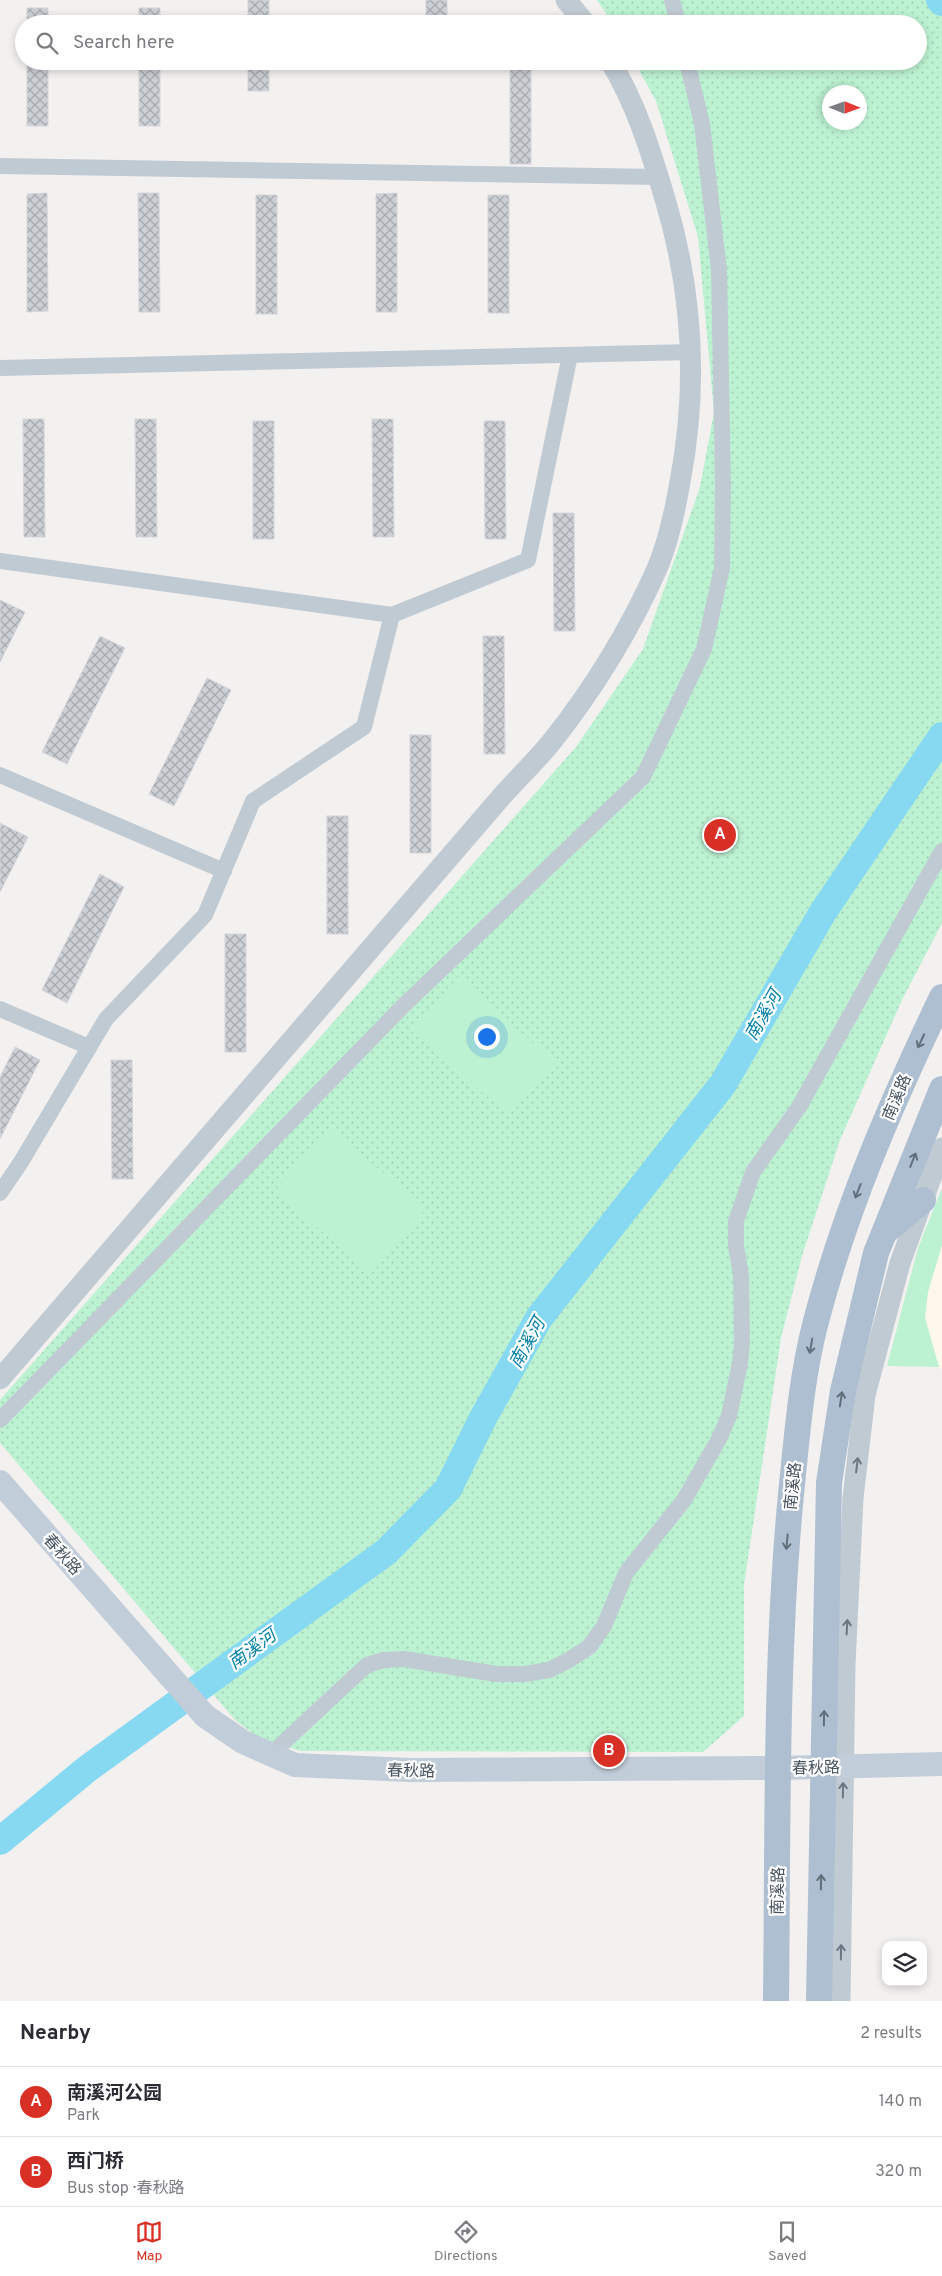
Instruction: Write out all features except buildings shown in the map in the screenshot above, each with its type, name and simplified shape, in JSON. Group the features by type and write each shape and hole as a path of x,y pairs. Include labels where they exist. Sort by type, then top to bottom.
{"main road":[{"name":"南溪路","path":"776,2001 778,1768 783,1589 800,1407 815,1327 839,1240 892,1101 942,997"},
{"path":"819,2001 833,1766 829,1483 843,1390 876,1253 942,1089"},
{"path":"884,1233 923,1200"},
{"name":"春秋路","path":"0,1482 205,1716 243,1742 295,1765 410,1770 778,1768 942,1764"}],"street":[{"path":"566,0 578,15"},
{"path":"672,0 676,15"},
{"path":"0,1378 495,804 553,740 589,690 617,646 656,570 675,510 686,448 690,406 691,352 688,300 678,251 648,144 615,70"},
{"path":"0,1420 404,1005 643,777 704,650 722,568 723,486 719,270 702,124 689,70"},
{"path":"0,166 658,177"},
{"path":"0,368 691,352"},
{"path":"0,561 392,615 528,560 570,355"},
{"path":"0,1193 21,1162 106,1019 205,915 253,801 364,727 392,615"},
{"path":"0,775 224,871"},
{"path":"271,1754 367,1665 384,1660 404,1658 496,1674 525,1674 549,1670 589,1647 604,1626 626,1573 684,1500 719,1439 729,1416 742,1343 741,1275 736,1246 736,1221 753,1172 799,1107 942,851"},
{"path":"0,1009 89,1047"},
{"path":"840,2001 833,1766 845,1664 853,1498 865,1395 900,1263 942,1148"}],"shaded area":[{"path":"942,1245 942,1370 939,1367 925,1318 928,1292"}],"green space":[{"path":"597,0 942,0 942,923 902,1000 840,1140 802,1256 781,1338 744,1585 744,1716 703,1752 301,1751 260,1739 235,1720 0,1443 0,1400 576,747 643,649 700,487 714,412 698,237 656,101 639,70 927,70 927,15 607,15"},
{"path":"458,977 555,1062 509,1115 411,1031"},
{"path":"329,1127 426,1209 371,1274 275,1191"},
{"path":"942,1188 942,1245 928,1292 925,1318 939,1367 887,1366 918,1248"}],"waterway":[{"name":"南溪河","path":"0,1841 87,1769 386,1552 448,1489 483,1418 539,1318 723,1084 823,912 942,736"}],"place":[{"name":"南溪河公园","path":"720,835"},
{"name":"西门桥","path":"609,1751"}]}
